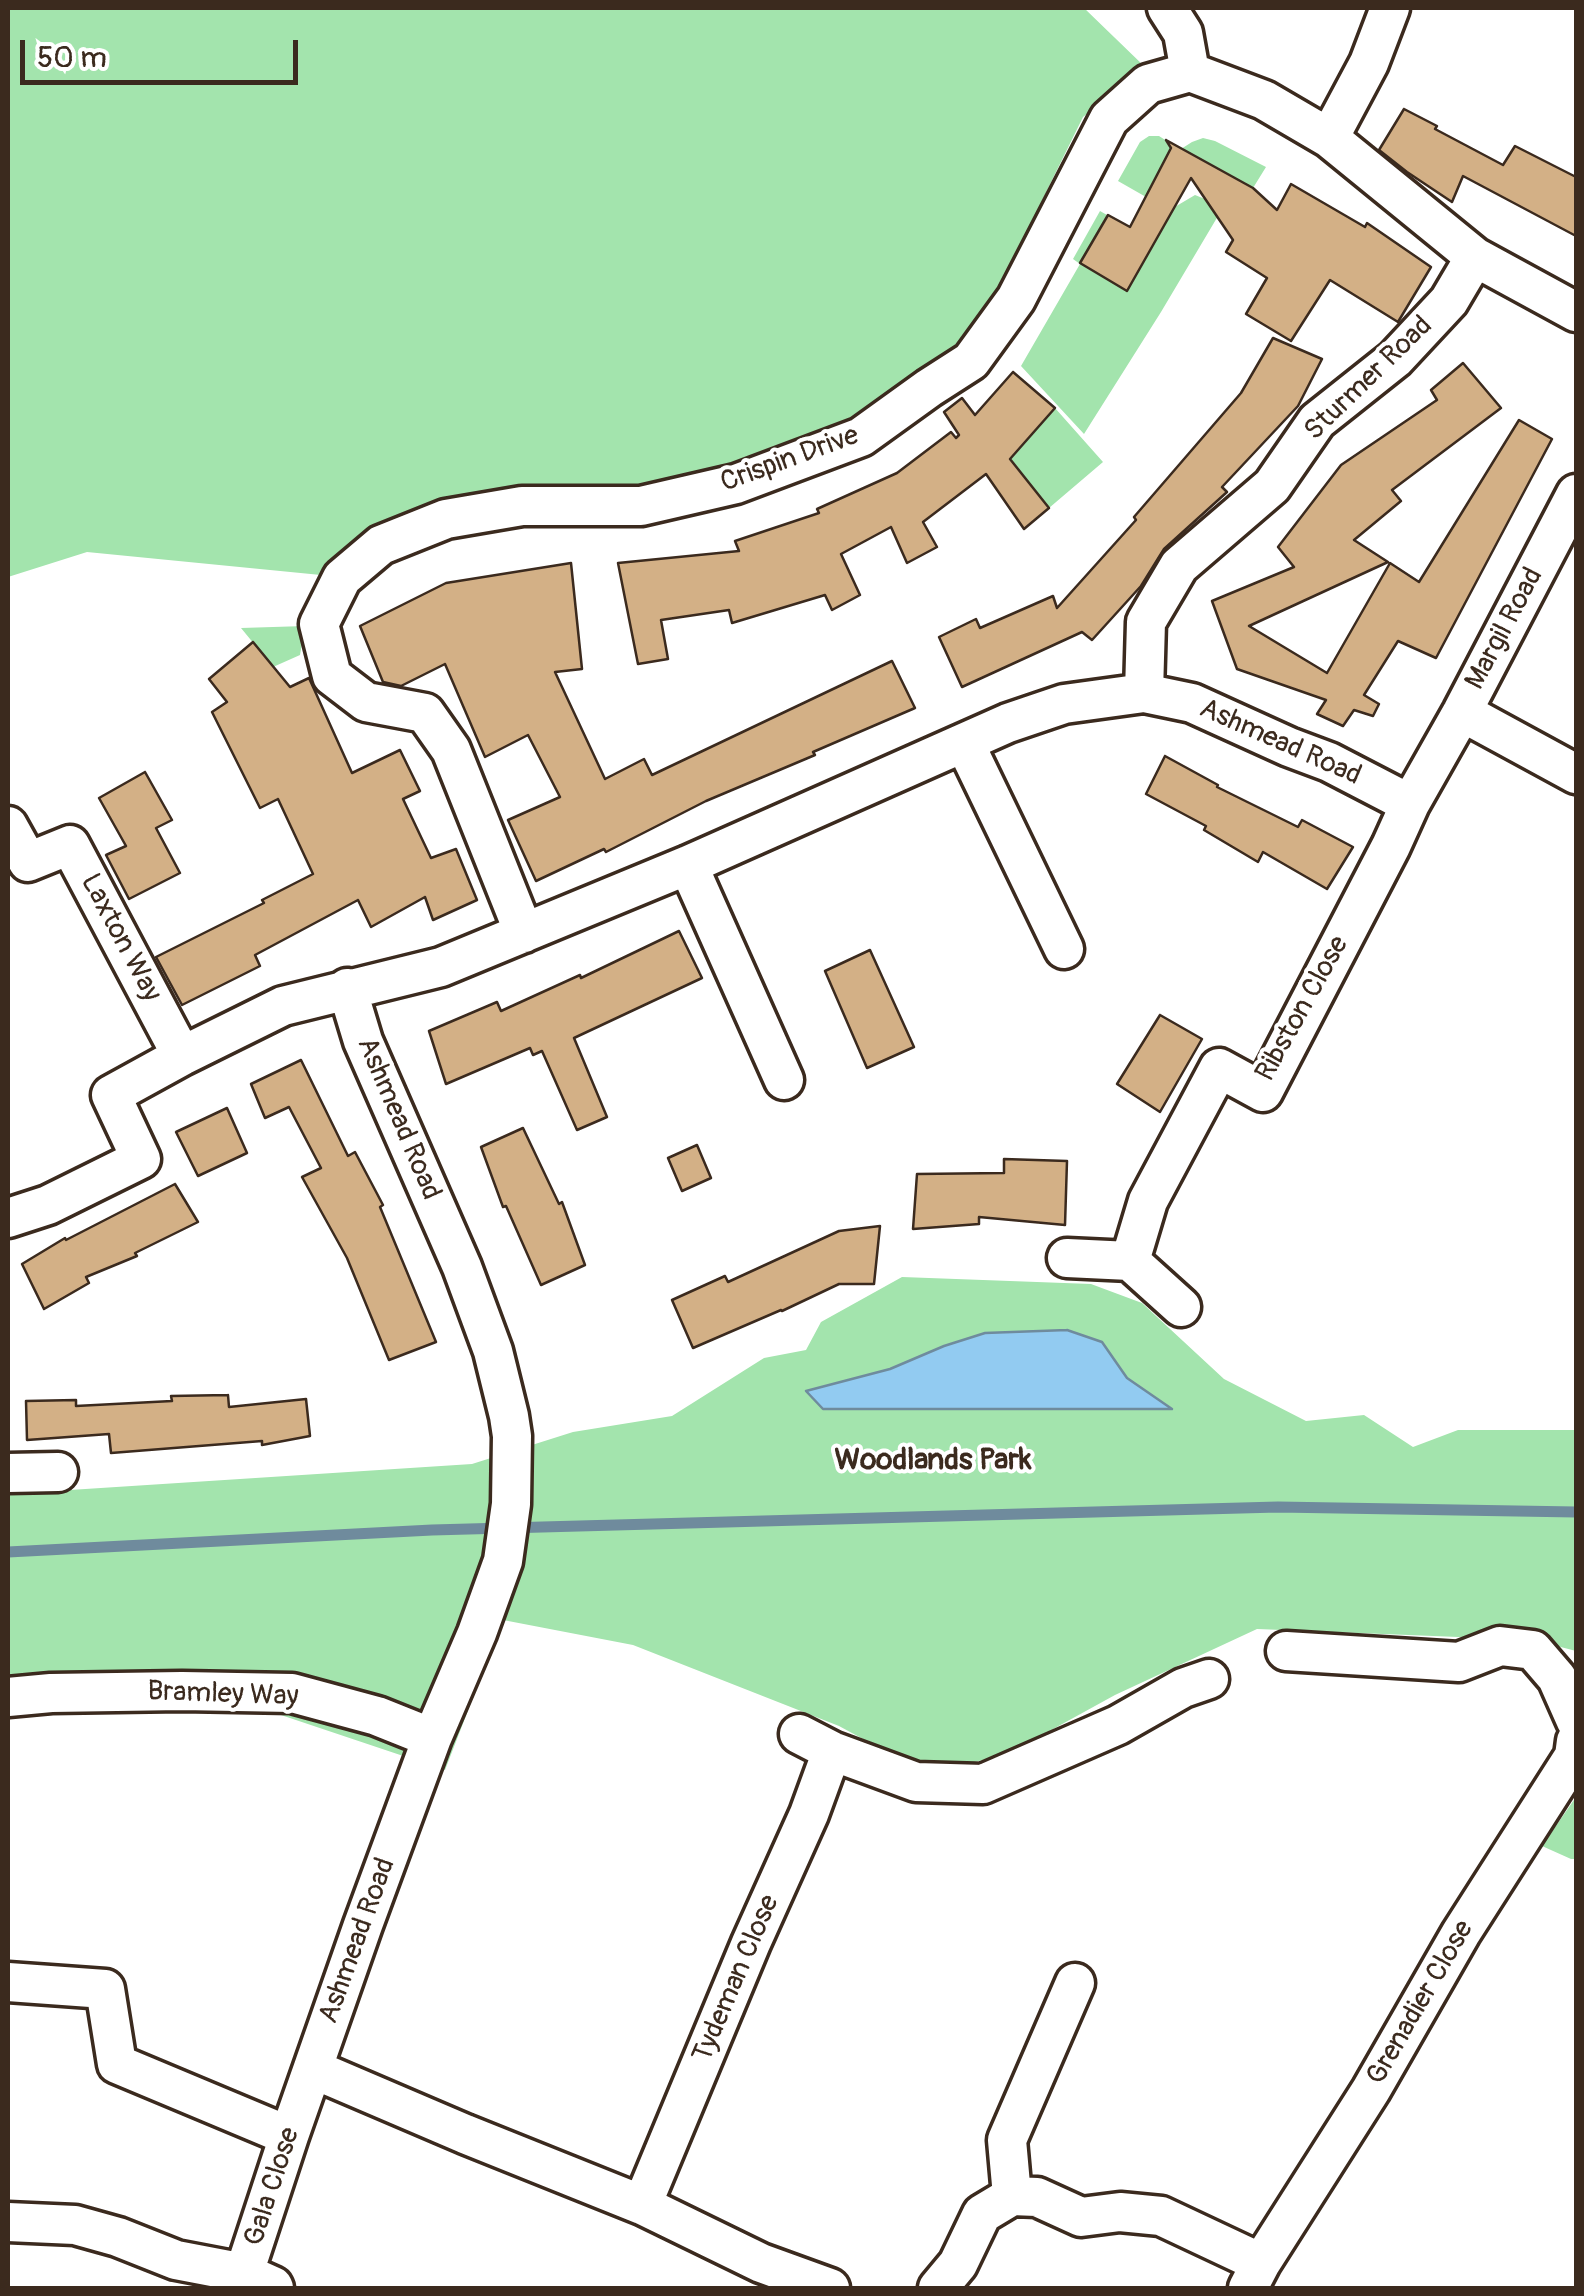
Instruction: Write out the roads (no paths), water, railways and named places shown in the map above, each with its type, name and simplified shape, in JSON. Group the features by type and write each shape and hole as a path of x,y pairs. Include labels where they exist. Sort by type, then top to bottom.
{"street":[{"path":"1166,8 1183,33 1190,72 1264,100 1329,138 1475,257 1576,312"},
{"path":"1329,138 1369,63 1390,8"},
{"name":"Crispin Drive","path":"524,933 451,750 425,713 366,702 332,676 320,624 342,578 381,545 446,519 522,506 641,506 736,484 861,437 971,362 1016,300 1110,119 1148,84 1190,72"},
{"name":"Sturmer Road","path":"1144,693 1146,622 1180,566 1272,486 1317,421 1395,359 1449,301 1475,257"},
{"name":"Margil Road","path":"1462,712 1576,494"},
{"name":"Ashmead Road","path":"313,2069 362,1924 502,1561 512,1436 493,1351 462,1267 363,1041 347,988 441,967 688,866 1008,722 1064,704 1144,693 1192,703 1329,762 1410,804"},
{"path":"1410,804 1462,712 1576,774"},
{"path":"965,744 1064,948"},
{"name":"Ribston Close","path":"1130,1262 1148,1200 1219,1068 1263,1092 1410,804"},
{"name":"Laxton Way","path":"8,826 28,862 70,845 182,1056"},
{"path":"688,866 784,1080"},
{"path":"8,1218 48,1205 141,1158 111,1095 283,1006 347,988"},
{"path":"1067,1258 1130,1262 1181,1307"},
{"path":"8,1473 58,1472"},
{"path":"1286,1651 1459,1662 1500,1646 1533,1650 1558,1678 1576,1722"},
{"name":"Tydeman Close","path":"642,2206 809,1814 815,1743 916,1782 982,1784 1118,1725 1182,1688 1209,1678"},
{"name":"Bramley Way","path":"8,1697 182,1691 292,1694 377,1716 432,1738"},
{"name":"Grenadier Close","path":"1012,2196 1037,2197 1081,2217 1120,2212 1160,2216 1254,2276 1371,2090 1461,1933 1574,1756 1576,1742"},
{"path":"8,1982 104,1990 117,2064 289,2136"},
{"path":"938,2288 958,2264 982,2214 1012,2196 1007,2140 1076,1983"},
{"path":"313,2069 642,2206 755,2276 830,2288"},
{"name":"Gala Close","path":"259,2281 289,2136 313,2069"},
{"path":"8,2222 76,2224 176,2260 259,2281"}],"water":[{"path":"1067,1330 1102,1342 1127,1378 1172,1409 823,1409 806,1391 890,1369 985,1333"}],"waterway":[{"path":"8,1552 432,1530 1278,1507 1576,1512"}],"district":[{"name":"Woodlands Park","path":"933,1461"}]}
